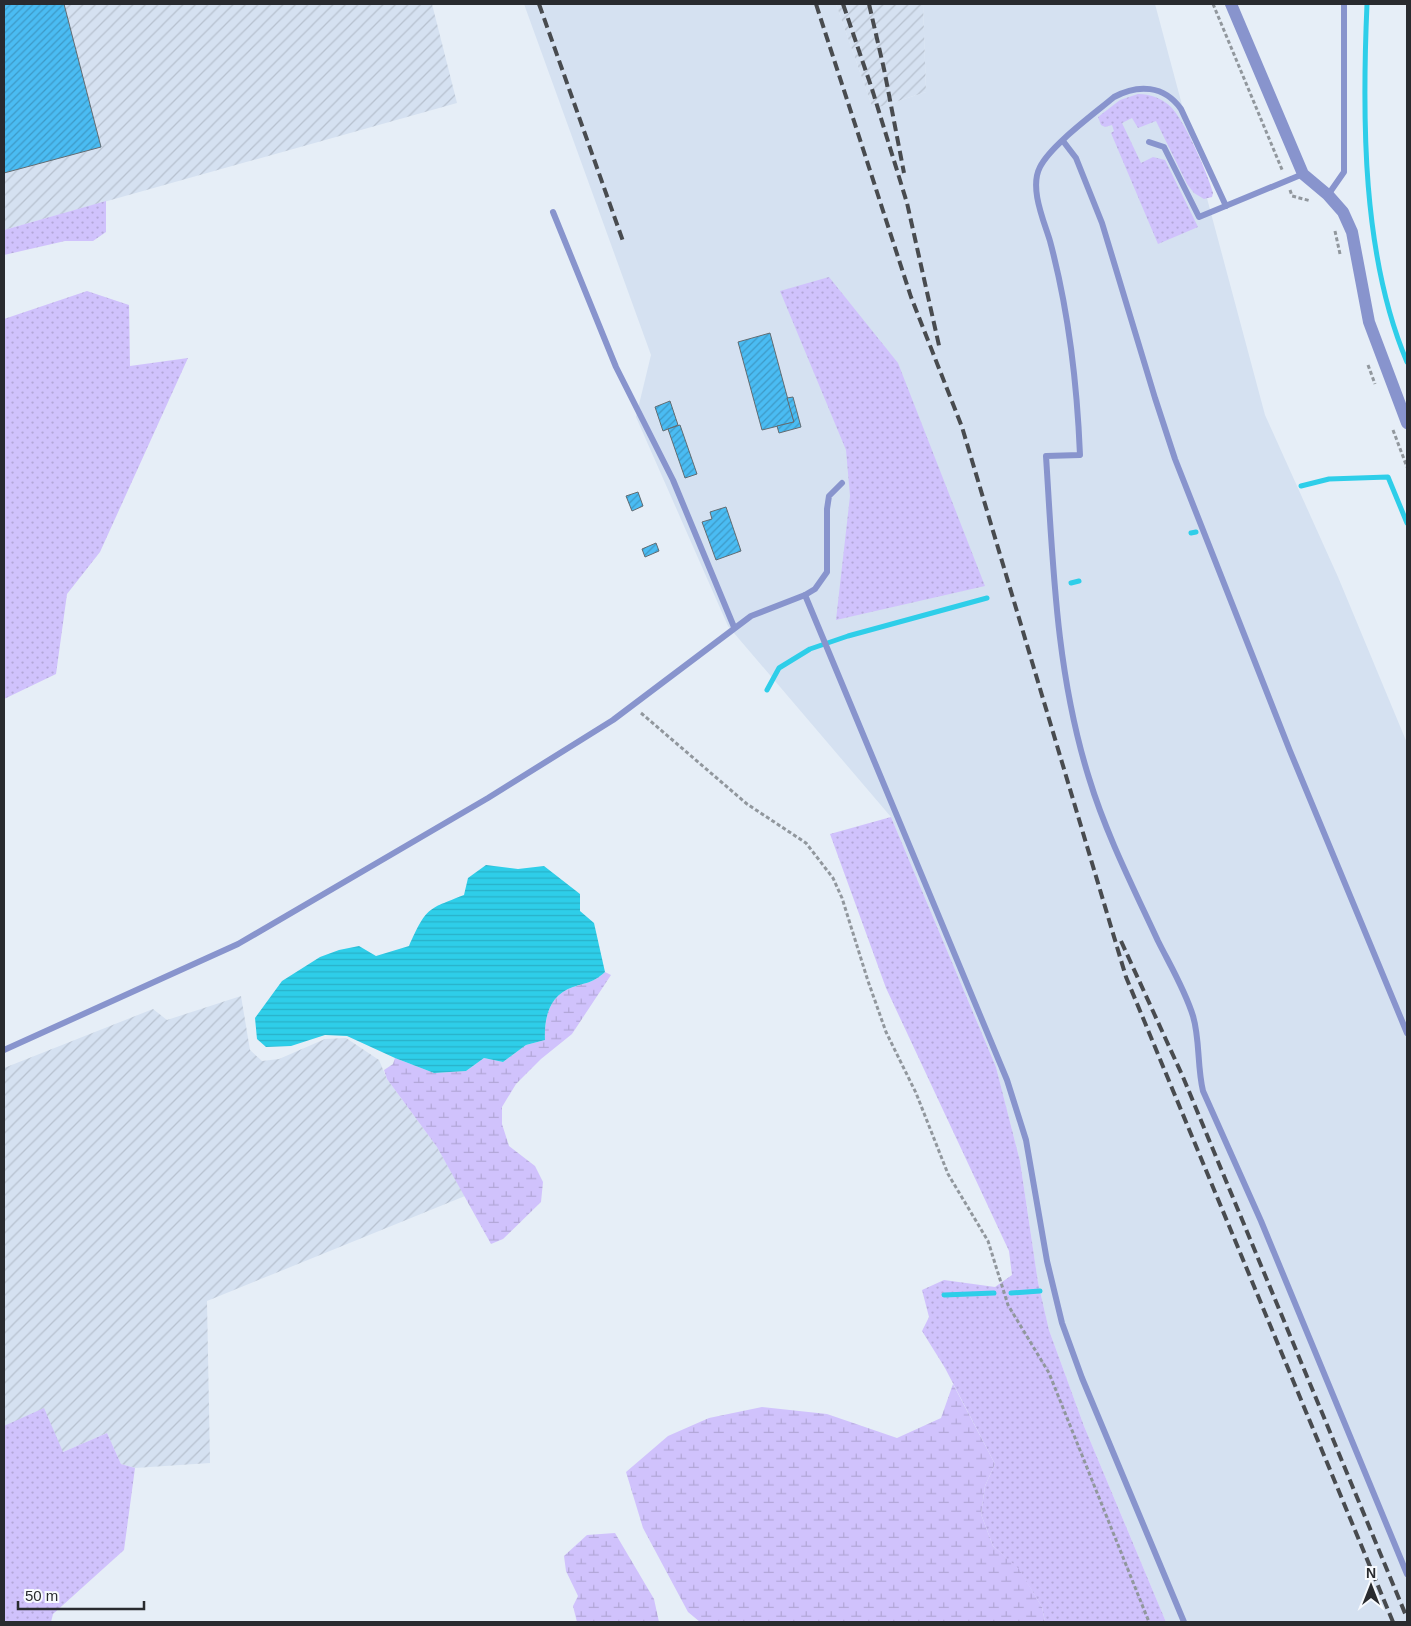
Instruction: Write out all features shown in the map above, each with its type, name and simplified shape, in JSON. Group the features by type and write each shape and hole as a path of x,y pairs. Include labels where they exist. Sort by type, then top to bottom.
{"street":[{"path":"1231,4 1303,174 1328,195 1343,212 1352,232 1369,322 1407,423"}],"lane":[{"path":"1328,195 1344,172 1344,4"},
{"path":"1226,206 1181,109 1174,100 1164,93 1140,88 1126,90 1114,97 1063,141 1040,167 1037,187 1062,288 1076,377 1080,455 1046,456 1056,612 1066,684 1078,742 1099,808 1113,843 1193,1016 1203,1091 1261,1221 1407,1574"},
{"path":"1063,141 1076,158 1102,223 1175,459 1290,750 1407,1033"},
{"path":"1148,142 1164,147 1199,217 1303,174"},
{"path":"553,212 616,367 674,480 734,627"},
{"path":"4,1050 238,944 488,798 633,706 734,627 751,616 805,595 822,581 827,572 827,509 829,496 842,483"},
{"path":"805,595 830,651 1007,1080 1026,1140 1047,1261 1062,1323 1082,1378 1184,1622"}],"path":[{"path":"1213,4 1282,168"},
{"path":"633,706 658,730 747,804 806,843 833,878 842,898 886,1032 916,1093 948,1174 988,1241 1008,1305 1049,1373 1149,1622"}],"shaded area":[{"path":"4,4 432,4 457,103 4,230"},
{"path":"524,4 836,4 873,109 926,92 923,4 1155,4 1265,415 1338,577 1407,743 1407,1622 1166,1622 1084,1426 1049,1330 1038,1282 1020,1161 996,1067 891,817 728,626 636,417 651,355"},
{"path":"836,4 923,4 926,92 873,109"},
{"path":"241,996 250,1050 262,1061 279,1059 325,1039 346,1038 379,1060 387,1079 437,1147 465,1196 207,1301 210,1463 135,1468 121,1464 107,1433 63,1452 4,1426 4,1068 153,1009 167,1020"}],"green space":[{"path":"1138,94 1151,96 1167,103 1176,113 1195,147 1213,193 1212,197 1204,199 1194,193 1187,184 1156,121 1138,128 1132,118 1122,123 1141,163 1153,157 1165,160 1198,227 1158,244 1111,133 1114,131 1112,125 1105,127 1101,125 1098,117 1120,100"},
{"path":"106,201 106,232 93,241 65,241 4,255 4,230"},
{"path":"829,277 898,363 985,586 836,620 850,496 846,450 780,291"},
{"path":"87,291 129,305 130,366 188,358 100,552 67,594 56,674 4,699 4,319"},
{"path":"891,817 996,1067 1020,1161 1038,1282 1049,1330 1084,1426 1166,1622 1045,1622 1042,1607 1019,1570 993,1546 981,1514 985,1486 995,1464 945,1368 922,1331 929,1317 922,1290 944,1280 995,1287 1012,1275 1009,1251 886,988 830,834"},
{"path":"605,972 611,975 572,1034 541,1059 516,1084 502,1107 502,1124 509,1146 535,1166 543,1182 541,1202 503,1239 491,1244 437,1147 387,1079 384,1070 393,1064 395,1058 434,1073 466,1071 484,1058 503,1062 526,1045 545,1040 547,1016 553,1001 558,996 573,987 594,980"},
{"path":"953,1384 995,1464 985,1486 981,1514 993,1546 1019,1569 1042,1607 1045,1622 700,1622 688,1612 643,1528 626,1472 668,1436 709,1418 762,1407 827,1414 897,1438 941,1418"},
{"path":"44,1408 63,1452 107,1433 121,1464 135,1468 124,1550 53,1614 51,1622 4,1622 4,1426"},
{"path":"615,1533 654,1599 659,1622 577,1622 573,1606 578,1596 566,1571 564,1556 587,1535"}],"water":[{"path":"486,865 518,869 544,866 580,894 580,911 594,923 605,972 594,980 565,991 553,1001 547,1016 545,1040 526,1045 503,1062 484,1058 466,1071 434,1073 347,1036 325,1035 291,1046 266,1047 257,1039 255,1018 282,981 320,957 339,950 359,946 376,956 409,946 424,917 435,907 464,895 468,878"}],"building":[{"path":"64,4 101,147 4,173 4,5"},
{"path":"770,333 794,422 762,430 738,342"},
{"path":"793,397 801,427 779,433 777,426 794,422 787,398"},
{"path":"670,401 678,425 663,431 655,407"},
{"path":"680,425 697,474 685,478 668,429"},
{"path":"638,492 643,506 632,511 626,496"},
{"path":"726,507 741,551 716,560 702,522 712,519 710,512"},
{"path":"656,543 659,551 645,557 642,549"}],"waterway":[{"path":"1367,4 1365,48 1366,139 1368,186 1373,232 1381,277 1392,321 1407,362"},
{"path":"1301,486 1329,479 1388,477 1407,523"},
{"path":"1191,533 1196,532"},
{"path":"1071,583 1079,581"},
{"path":"767,690 779,668 810,649 848,636 987,598"},
{"path":"1011,1293 1040,1291"},
{"path":"944,1295 994,1293"}],"railway":[{"path":"539,4 624,244"},
{"path":"816,4 911,297 962,427 1126,977 1393,1622"},
{"path":"843,4 872,89 907,203 940,350"},
{"path":"869,4 884,69 904,173"},
{"path":"1121,941 1183,1077 1407,1618"}]}
